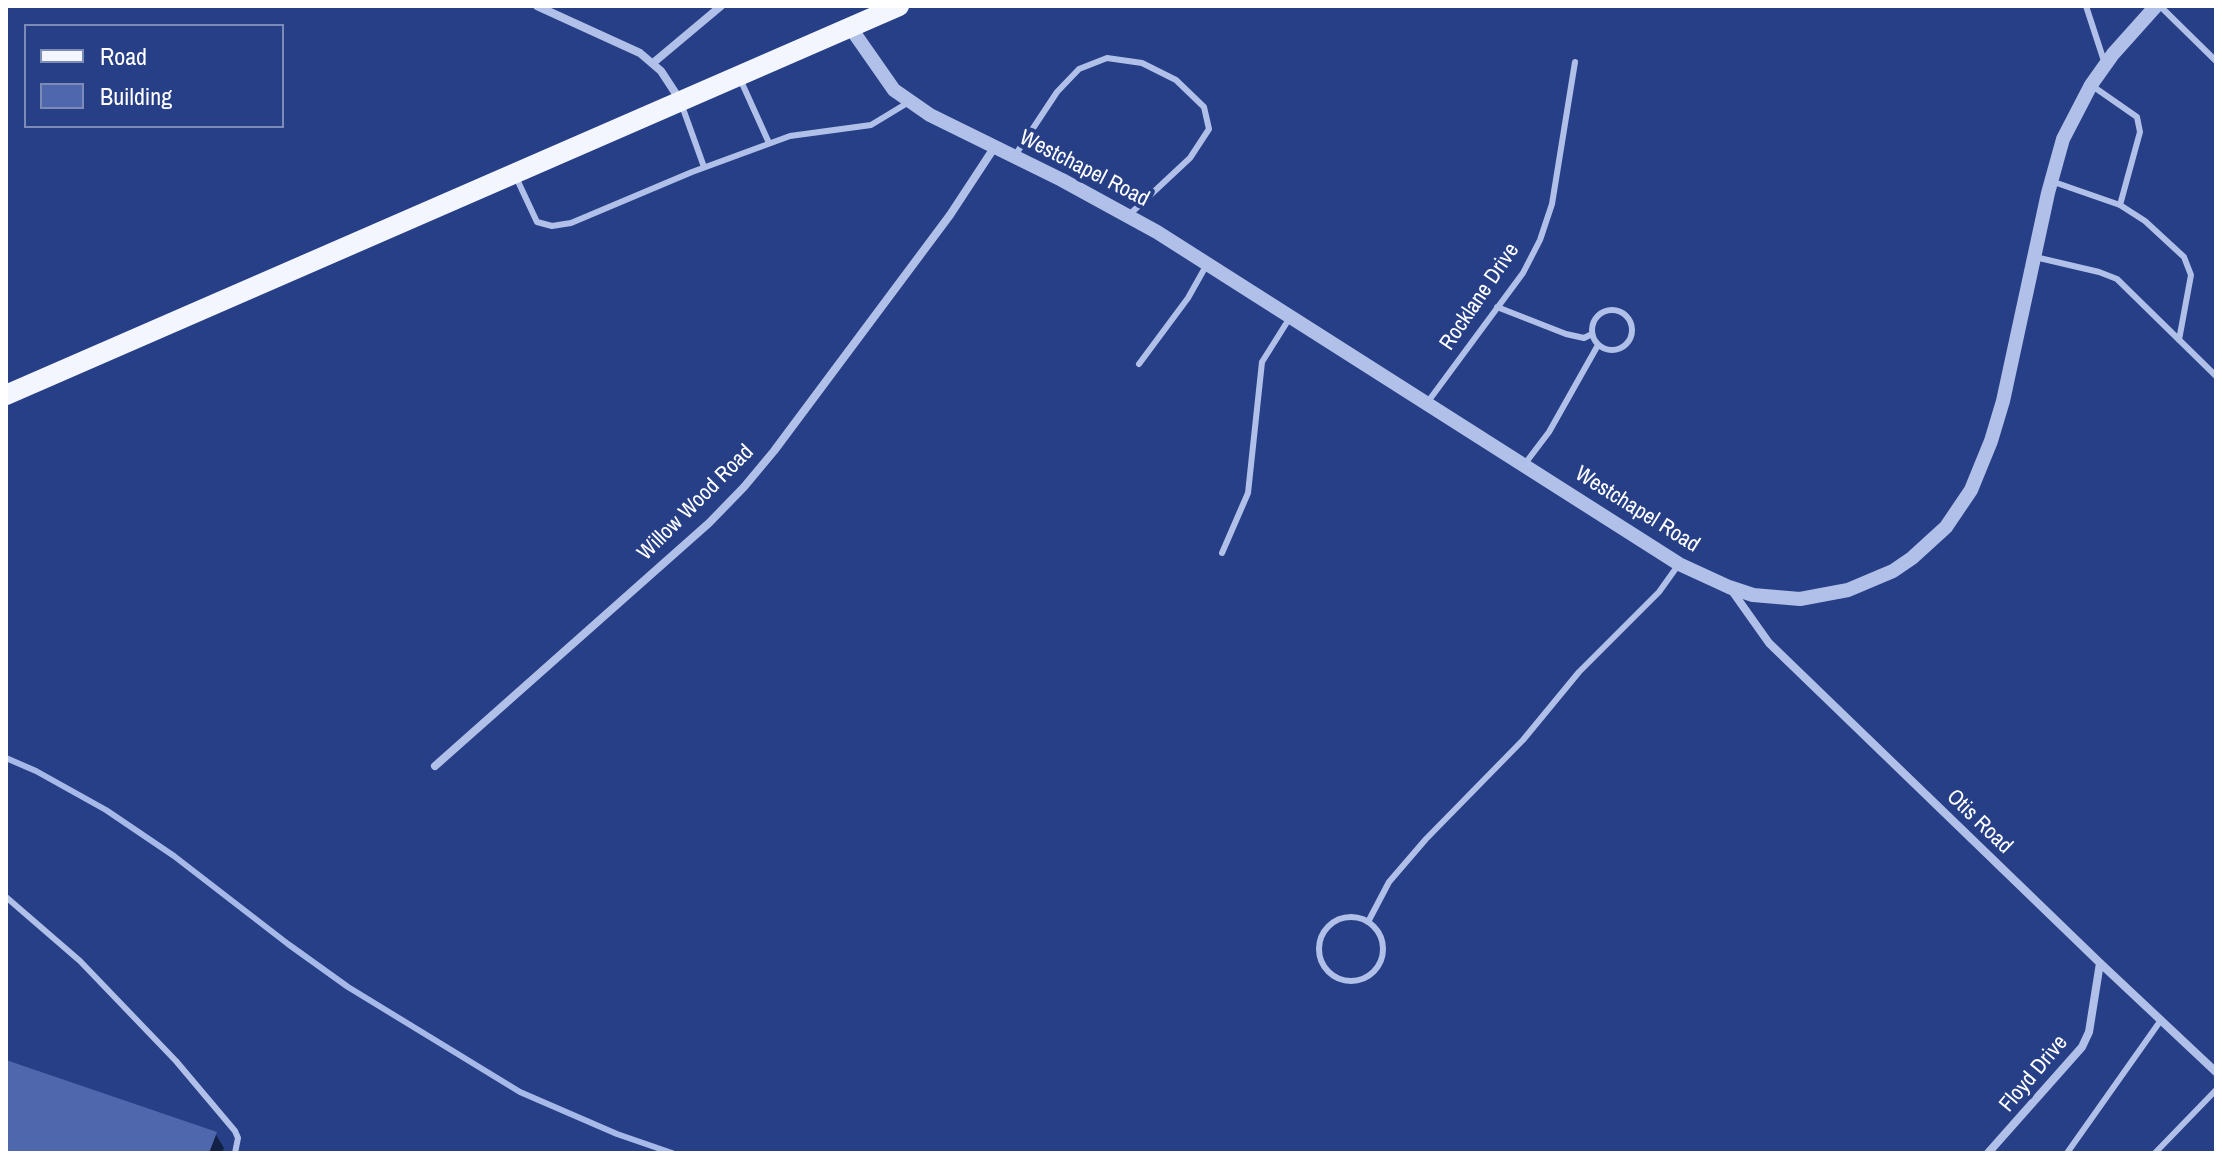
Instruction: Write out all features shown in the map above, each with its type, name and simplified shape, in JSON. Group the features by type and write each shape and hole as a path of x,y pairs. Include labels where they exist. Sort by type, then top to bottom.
{"main road":[{"path":"6,395 899,6"}],"street":[{"path":"537,6 624,43 653,63 681,101"},
{"path":"653,63 721,6"},
{"name":"Westchapel Road","path":"850,27 883,77 909,102 952,128 1128,215 1679,564 1729,587 1777,599 1800,599 1848,590 1893,571 1946,527 1971,490 1991,441 2015,353 2051,181 2063,139 2105,64 2158,6"},
{"name":"Willow Wood Road","path":"435,766 709,523 744,487 950,215 994,148"},
{"name":"Otis Road","path":"1729,587 1769,643 2216,1072"},
{"name":"Floyd Drive","path":"1988,1153 2082,1047 2089,1032 2100,963"}],"lane":[{"path":"2086,6 2105,64"},
{"path":"2158,6 2216,61"},
{"path":"1014,157 1057,92 1079,69 1107,58 1142,63 1176,80 1204,107 1209,129 1190,158 1128,215"},
{"name":"Rocklane Drive","path":"1427,403 1523,273 1540,240 1552,204 1575,62"},
{"path":"739,76 769,143"},
{"path":"2091,85 2137,117 2140,132 2120,205"},
{"path":"681,101 704,167"},
{"path":"514,173 537,222 552,226 571,223 704,167 790,136 871,125 909,102"},
{"path":"2051,181 2120,205 2145,221 2184,257 2191,275 2179,340"},
{"path":"2035,257 2117,279 2216,376"},
{"path":"1139,364 1188,298 1208,263"},
{"path":"1497,307 1566,334 1584,338 1592,334"},
{"path":"1603,312 1622,312 1631,322 1632,336 1624,347 1611,351 1598,345 1592,334 1594,321 1603,312"},
{"path":"1222,553 1248,493 1262,362 1291,316"},
{"path":"1524,465 1549,432 1598,345"},
{"path":"1368,922 1389,882 1523,740 1579,672 1659,592 1679,564"},
{"path":"6,897 80,961 176,1061 235,1131 238,1138 235,1153"},
{"path":"1347,917 1358,917 1368,922 1381,937 1383,947 1377,966 1371,974 1352,980 1332,975 1320,957 1322,936 1328,926 1347,917"},
{"path":"2067,1153 2161,1020"},
{"path":"2155,1153 2216,1090"}],"building":[{"path":"6,1060 217,1132 209,1153 6,1153"}],"waterway":[{"path":"6,758 106,810 174,856 348,987 520,1092 617,1134 672,1153"}]}
